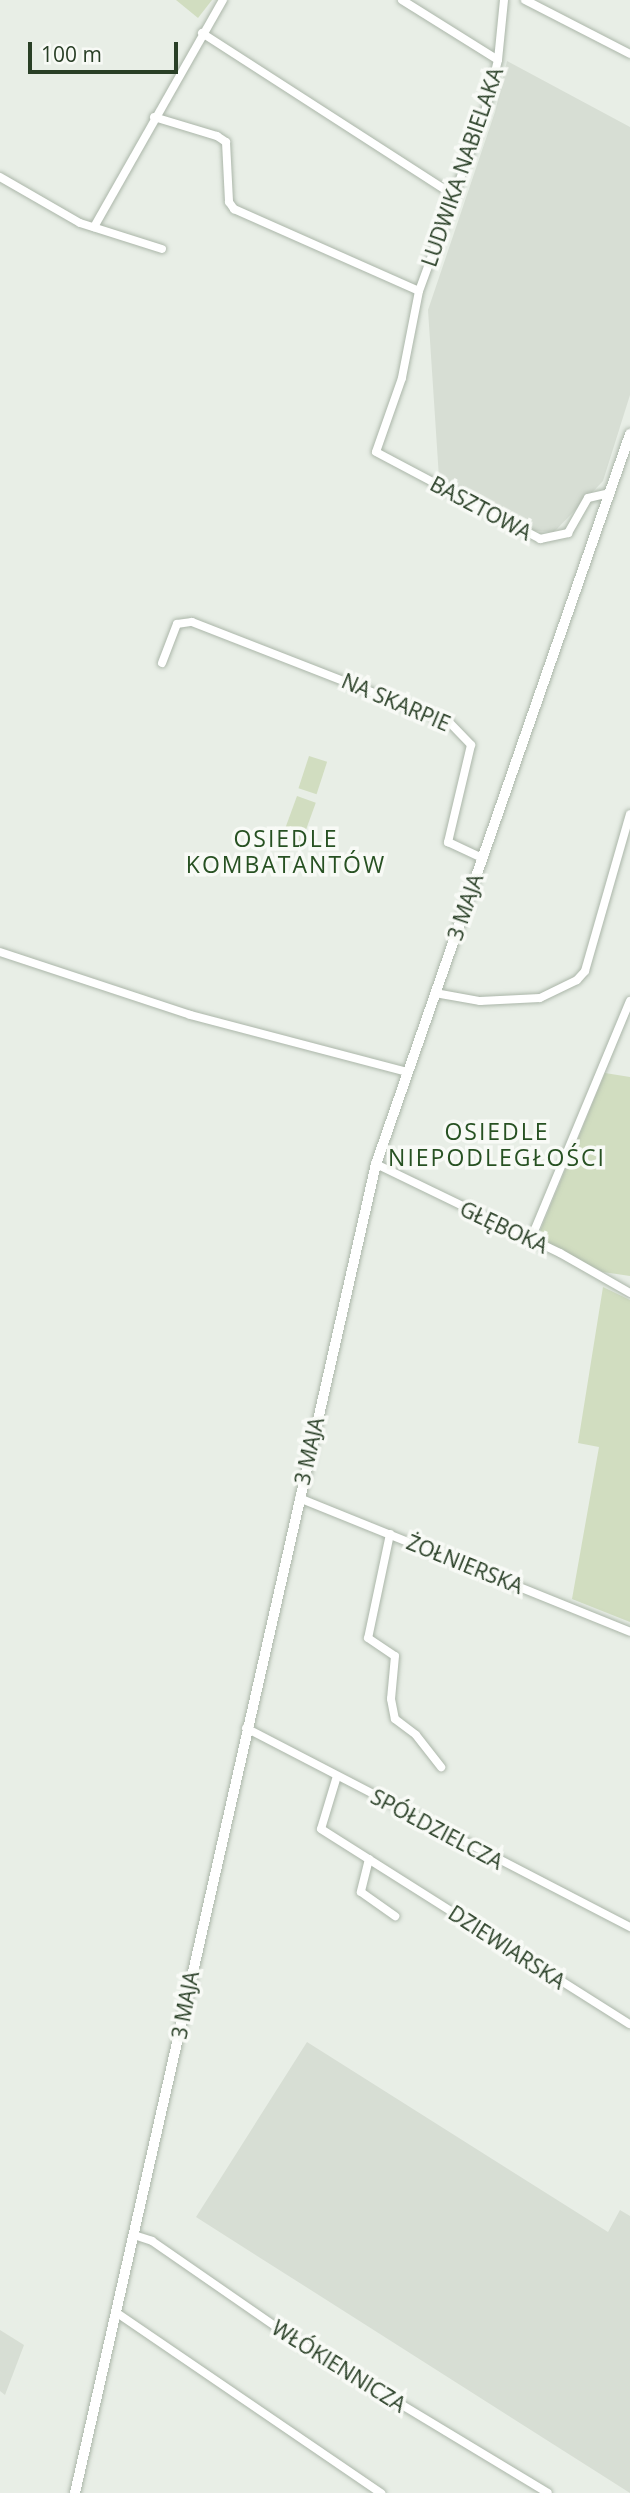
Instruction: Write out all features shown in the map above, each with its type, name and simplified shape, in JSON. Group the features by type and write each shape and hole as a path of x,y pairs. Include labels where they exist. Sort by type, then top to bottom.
{"street":[{"path":"94,227 154,117 223,0"},
{"path":"402,0 498,61"},
{"name":"LUDWIKA NABIELAKA","path":"376,452 402,378 419,291 456,197 498,61 504,0"},
{"path":"525,0 630,54"},
{"path":"202,33 456,197"},
{"path":"154,117 218,136 226,142 229,201 234,209 419,291"},
{"path":"0,177 94,227 162,249"},
{"name":"3 MAJA","path":"75,2493 246,1728 376,1164 630,434"},
{"name":"BASZTOWA","path":"376,452 540,539 568,533 588,498 610,493"},
{"name":"NA SKARPIE","path":"162,663 171,634 181,620 302,663 449,722 465,733 471,745 469,763 448,842 482,858"},
{"path":"435,993 480,1001 540,998 577,980 585,971 630,814"},
{"path":"0,952 190,1015 407,1072"},
{"path":"530,1241 630,1001"},
{"name":"GŁĘBOKA","path":"376,1164 530,1241 560,1253 630,1293"},
{"name":"ŻOŁNIERSKA","path":"299,1498 630,1632"},
{"path":"390,1534 368,1638 395,1656 391,1699 395,1719 416,1735 441,1767"},
{"name":"SPÓŁDZIELCZA","path":"246,1728 630,1927"},
{"name":"DZIEWIARSKA","path":"337,1776 321,1829 630,2024"},
{"path":"369,1859 361,1892 395,1916"},
{"name":"WŁÓKIENNICZA","path":"134,2235 152,2242 301,2344 548,2493"},
{"path":"117,2313 382,2493"}],"shaded area":[{"path":"507,61 630,127 630,395 603,481 554,532 534,531 439,478 428,310 495,112"},
{"path":"307,2042 608,2232 620,2210 630,2216 630,2493 196,2217"},
{"path":"0,2330 24,2345 5,2395 0,2391"}],"green space":[{"path":"176,0 212,0 198,18"},
{"path":"309,756 327,762 317,794 298,788"},
{"path":"297,796 316,803 301,844 282,837"},
{"path":"605,1073 630,1077 630,1276 603,1272 537,1238"},
{"path":"603,1287 630,1300 630,1622 572,1599 599,1447 578,1443"}],"district":[{"name":"OSIEDLE KOMBATANTÓW","path":"286,851"},
{"name":"OSIEDLE NIEPODLEGŁOŚCI","path":"497,1144"}]}
